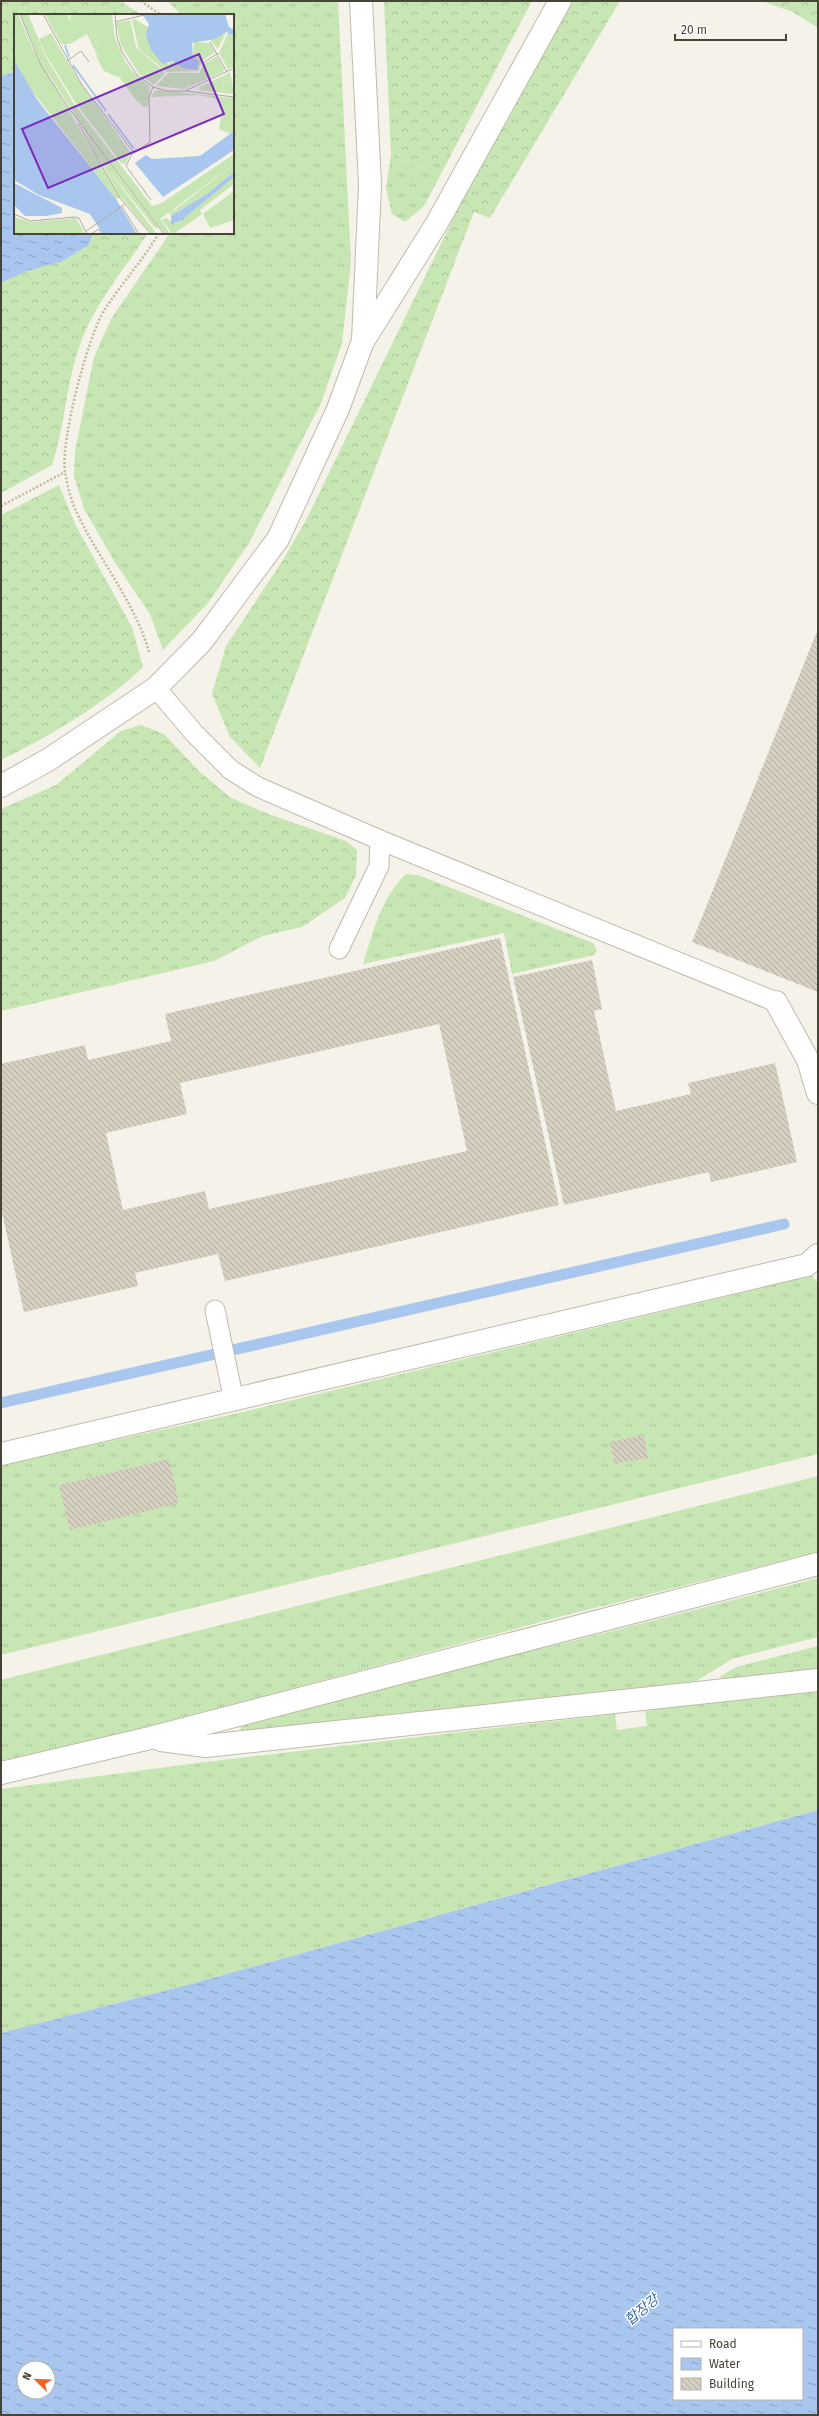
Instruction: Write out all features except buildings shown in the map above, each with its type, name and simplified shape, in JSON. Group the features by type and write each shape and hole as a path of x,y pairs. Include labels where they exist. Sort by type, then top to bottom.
{"street":[{"path":"361,1 370,185 363,341"},
{"path":"1,786 48,760 156,688 202,641 278,539 338,409 363,341 437,223 560,1"},
{"path":"776,1002 808,1060 818,1094"},
{"path":"1,1454 234,1401 807,1265 818,1254"},
{"path":"1,1773 150,1738 818,1564"},
{"path":"150,1738 206,1746 818,1680"}],"lane":[{"path":"156,688 194,733 231,770 258,787 380,840 776,1002"},
{"path":"339,949 379,866 380,840"},
{"path":"215,1310 234,1401"}],"path":[{"path":"141,1 160,14"},
{"path":"156,688 154,671 142,628 76,512 65,472 65,446 85,356 104,310 144,259 158,234"},
{"path":"1,506 65,472"}],"green space":[{"path":"1,1 120,1 140,14 14,14 14,71 4,76 1,74"},
{"path":"167,1 338,1 351,262 342,343 321,403 249,543 208,603 163,650 150,614 116,564 84,509 74,476 75,451 94,357 111,319 169,234 234,234 234,14 181,14"},
{"path":"384,1 532,1 453,151 417,168 391,155"},
{"path":"573,1 620,1 490,218 474,212 260,768 230,737 212,694 226,646 283,560 305,522 460,205"},
{"path":"762,1 818,1 818,28 793,12"},
{"path":"453,151 424,206 405,222 392,214 386,189 391,155 417,168"},
{"path":"93,234 147,234 104,296 83,337 69,384 57,449 52,465 1,493 1,283 27,271 61,262 89,245"},
{"path":"59,485 75,524 132,627 143,667 128,681 94,707 38,741 1,760 1,515"},
{"path":"141,725 164,734 200,772 231,798 271,815 346,841 357,850 356,875 345,898 302,927 263,936 214,961 1,1011 1,809 56,785 121,731"},
{"path":"406,874 418,875 593,943 597,950 594,955 512,974 504,933 363,964 374,928 384,905 397,883"},
{"path":"812,1276 818,1283 818,1454 1,1655 1,1465 234,1414"},
{"path":"818,1476 818,1552 559,1617 143,1729 1,1761 1,1680"},
{"path":"818,1578 818,1637 732,1659 688,1686 241,1733 240,1721 573,1641"},
{"path":"818,1646 818,1671 728,1681 719,1677 736,1667"},
{"path":"818,1689 818,1810 187,1985 1,2033 1,1789 205,1762 615,1714 617,1730 647,1726 645,1711"}],"water":[{"path":"14,71 14,234 93,234 89,245 61,262 27,271 1,283 1,74 4,76"},
{"name":"합장강","path":"818,1810 818,2415 1,2415 1,2033 187,1985"}],"waterway":[{"path":"1,1403 784,1224"}]}
